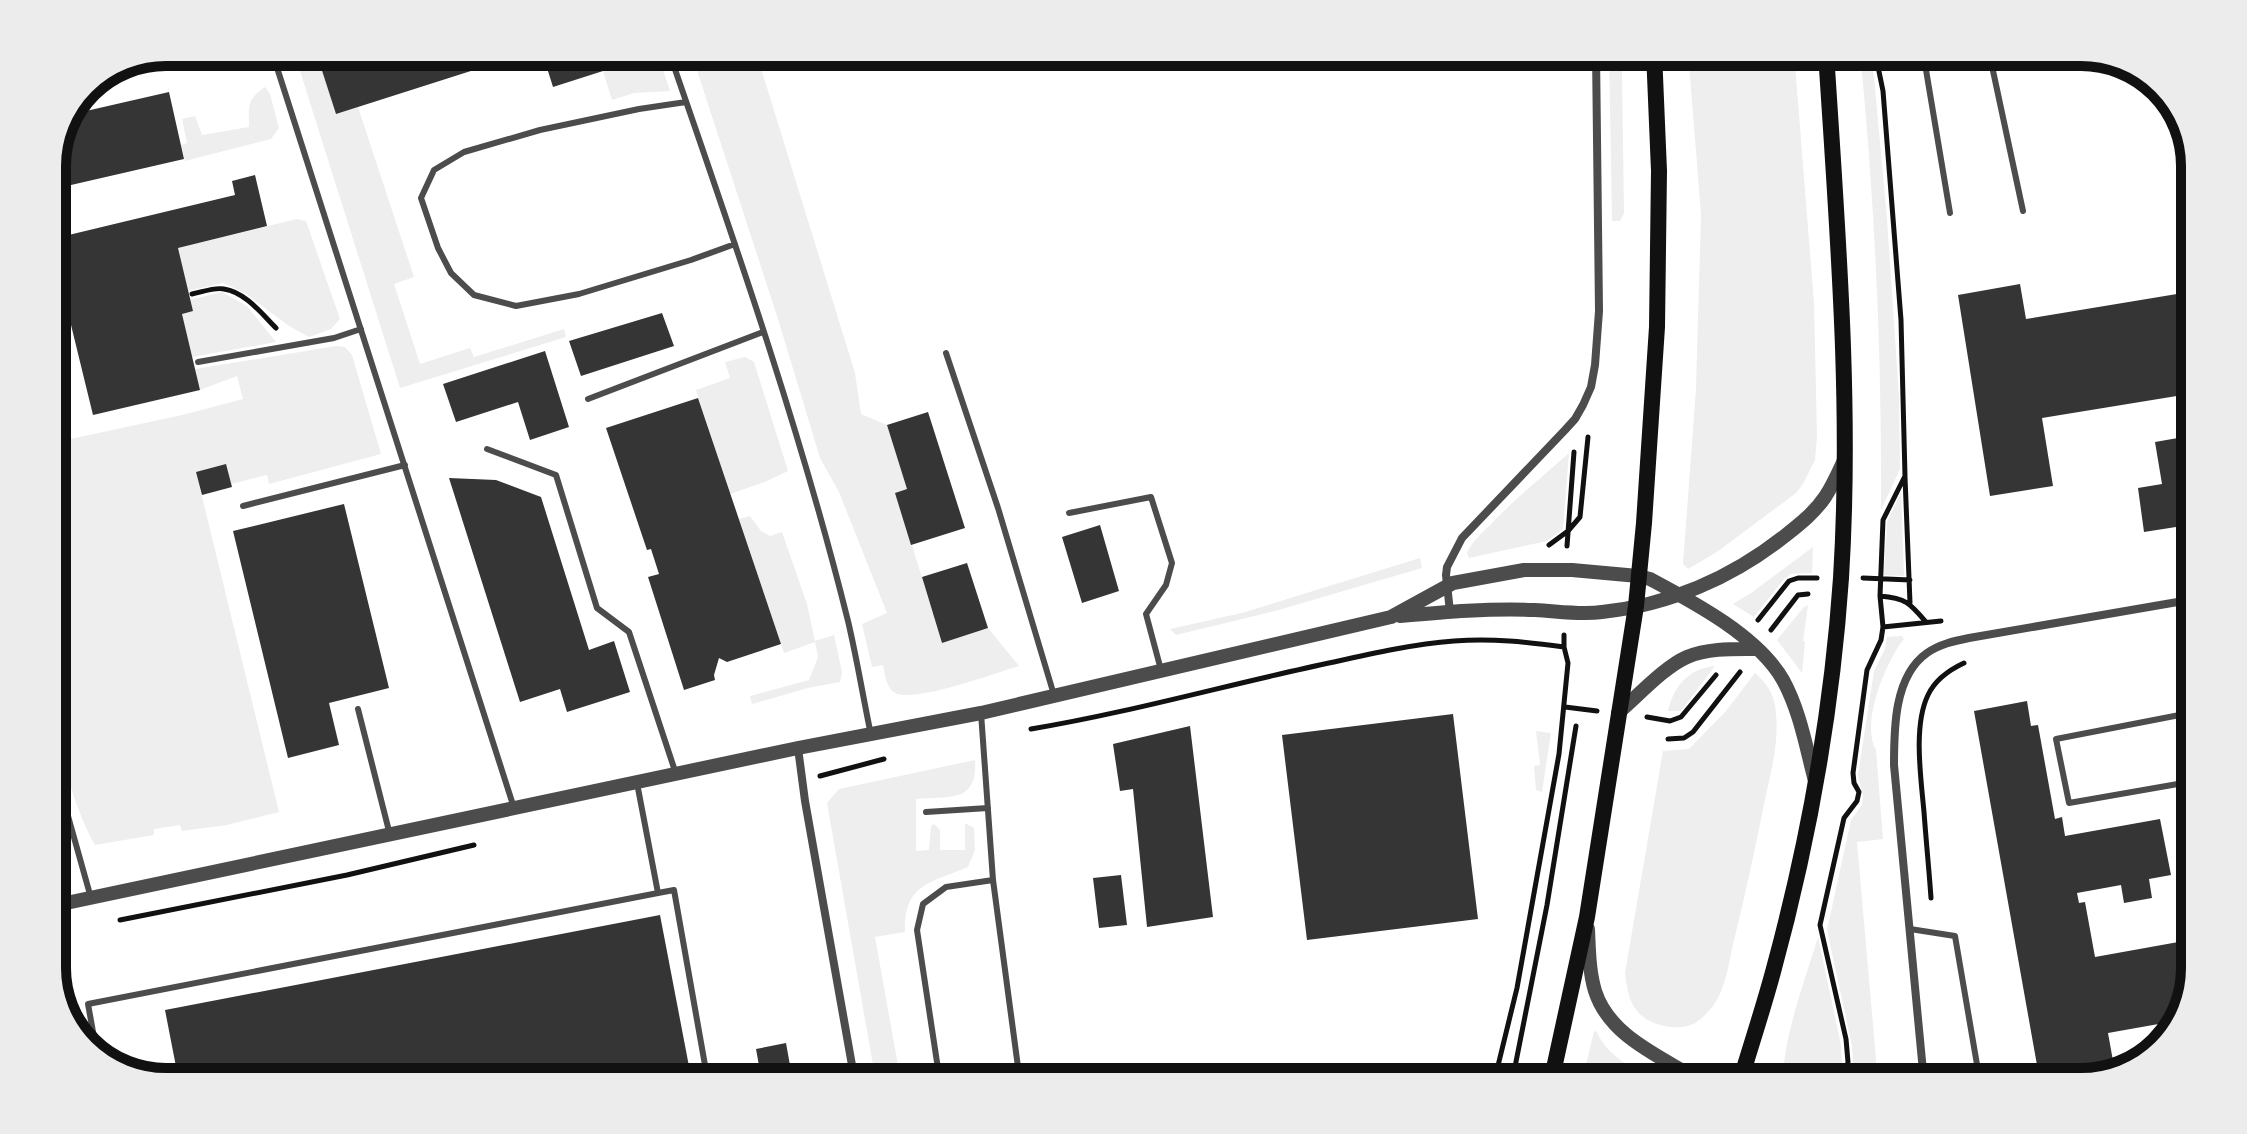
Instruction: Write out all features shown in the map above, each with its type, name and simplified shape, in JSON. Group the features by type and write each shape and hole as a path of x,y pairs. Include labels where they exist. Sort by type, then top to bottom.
{"main road":[{"path":"1554,1068 1587,917 1636,606 1657,327 1659,171 1655,66"},
{"path":"1744,1068 1773,971 1816,785 1838,617 1846,456 1841,282 1827,66"}],"street":[{"path":"1450,612 1447,567 1462,538 1575,419 1591,387 1599,311 1596,66"},
{"path":"66,903 798,748 981,713 1391,617 1450,612 1601,613 1636,606 1679,595 1735,571 1765,552 1801,523 1825,497 1846,456"},
{"path":"1391,617 1453,583 1524,570 1650,579 1732,628 1781,677 1791,699 1816,785"},
{"path":"1923,1068 1894,765 1894,732 1905,681 1925,654 1942,644 2181,601"},
{"path":"1618,713 1686,657 1710,651 1756,649"},
{"path":"798,748 853,1068"},
{"path":"1587,917 1591,974 1603,1008 1627,1035 1679,1068"}],"lane":[{"path":"276,66 514,808"},
{"path":"674,66 735,244 806,467 849,625 871,735"},
{"path":"1925,66 1950,213"},
{"path":"1992,66 2023,211"},
{"path":"686,102 540,130 464,152 434,170 421,198 434,236 451,273 474,295 516,306 579,294 735,244"},
{"path":"198,362 334,338 361,329"},
{"path":"588,399 763,332"},
{"path":"946,353 998,508 1054,695"},
{"path":"487,449 556,475 597,608 629,632 676,774"},
{"path":"243,506 405,465"},
{"path":"1069,513 1151,497 1172,563 1166,585 1146,614 1161,670"},
{"path":"358,709 390,835"},
{"path":"981,713 993,880 1018,1068"},
{"path":"2181,715 2056,739 2069,803 2181,783"},
{"path":"637,783 658,893"},
{"path":"926,812 988,808"},
{"path":"66,809 91,898"},
{"path":"938,1068 917,930 923,904 946,887 993,880"},
{"path":"94,1037 88,1004 674,890 706,1068"},
{"path":"1910,929 1955,936 1978,1068"}],"path":[{"path":"1878,66 1883,91 1899,289 1910,603"},
{"path":"192,294 222,288 233,292 250,303 294,345"},
{"path":"1547,570 1547,546 1568,531 1580,517 1589,426 1586,398"},
{"path":"1566,571 1575,419"},
{"path":"1846,1068 1846,1039 1820,925 1844,818 1857,801 1859,792 1853,773 1864,690 1867,670 1881,640 1883,627 1880,596 1883,520 1905,476"},
{"path":"1768,633 1798,595 1808,594"},
{"path":"1880,596 1896,597 1910,603 1926,622 1883,627"},
{"path":"1541,644 1545,611"},
{"path":"1497,1068 1517,988 1559,754 1568,663 1564,647 1565,613"},
{"path":"1027,730 1406,647 1482,640 1522,641 1564,647"},
{"path":"1934,933 1919,752 1923,711 1934,685 1972,659"},
{"path":"1668,739 1684,738 1693,732 1745,665"},
{"path":"1515,1068 1547,905 1576,726"},
{"path":"802,782 892,757"},
{"path":"118,920 347,875 476,844"}],"shaded area":[{"path":"298,66 321,66 336,114 358,107 414,277 394,284 420,364 470,348 474,357 564,329 566,337 400,388"},
{"path":"601,66 662,66 670,91 634,93 612,100"},
{"path":"696,66 760,66 855,373 861,414 887,425 907,489 896,493 942,643 988,628 1019,666 937,691 905,695 895,693 890,688 883,665 872,667 862,624 887,613 839,492 820,458"},
{"path":"1609,66 1621,66 1624,213 1620,221 1612,221"},
{"path":"1689,66 1795,66 1814,303 1815,460 1796,493 1717,552 1688,569 1683,564 1696,389 1701,214"},
{"path":"1861,66 1872,66 1874,77 1899,397 1900,469 1881,510 1880,395 1870,166"},
{"path":"265,87 270,94 279,128 271,139 185,161 181,145 187,143 182,119 195,116 202,135 249,127 250,104"},
{"path":"297,219 306,221 340,319 331,329 309,337 246,294 223,283 188,291 178,248"},
{"path":"222,292 247,306 276,342 192,357 182,314 190,300"},
{"path":"345,347 352,355 381,454 269,484 267,475 231,484 196,472 279,812 227,825 182,831 180,825 154,829 154,835 95,845 66,772 66,440 243,399 237,376 200,390 195,369"},
{"path":"745,357 754,362 788,471 730,494 696,390 730,378 725,362"},
{"path":"1569,453 1563,529 1547,541 1469,558 1467,553 1478,537"},
{"path":"1901,493 1904,576 1884,575 1887,522"},
{"path":"750,516 761,531 770,536 782,532 807,604 815,641 834,635 842,672 840,682 752,704 750,696 809,680 818,657 815,642 784,653 739,519"},
{"path":"1813,547 1812,573 1791,574 1784,579 1754,617 1733,604 1751,593"},
{"path":"1420,558 1422,568 1275,611 1176,635 1170,629 1242,613"},
{"path":"1808,605 1803,641 1802,673 1777,640"},
{"path":"1902,636 1904,639 1883,677 1871,725 1883,839 1857,842 1877,1068 1852,1068 1852,1046 1827,930 1851,820 1862,805 1858,775 1874,671 1885,649 1887,637"},
{"path":"1715,666 1681,711 1668,711 1674,694 1684,680 1697,671"},
{"path":"1755,673 1767,686 1774,702 1777,725 1775,747 1727,972 1718,998 1702,1017 1688,1026 1665,1026 1643,1017 1635,1008 1628,994 1625,973 1663,751 1689,749 1726,711"},
{"path":"1536,731 1551,733 1542,792 1536,790 1534,766 1540,765"},
{"path":"975,760 975,774 966,791 950,797 916,799 916,851 929,850 931,826 934,824 940,830 940,850 965,850 965,823 974,828 975,850 968,867 922,887 915,894 909,903 905,932 875,937 898,1068 874,1068 827,803 839,789"},
{"path":"1818,937 1841,1045 1841,1068 1784,1068 1801,990"},
{"path":"1594,1031 1607,1048 1632,1068 1585,1068"}],"building":[{"path":"321,66 486,66 336,114"},
{"path":"546,66 601,66 603,71 553,87"},
{"path":"169,92 184,159 71,185 66,168 69,140 83,112"},
{"path":"255,175 267,226 178,248 193,311 182,314 200,390 93,415 66,304 66,236 235,195 232,181"},
{"path":"2020,284 2026,319 2181,293 2181,395 2042,418 2053,486 1990,496 1958,295"},
{"path":"662,313 674,346 581,376 569,341"},
{"path":"545,351 569,427 530,440 518,402 456,422 443,384"},
{"path":"698,398 781,644 727,662 719,658 715,680 684,690 648,577 659,574 651,549 647,550 606,428"},
{"path":"928,412 965,528 911,545 895,493 907,489 887,425"},
{"path":"2181,437 2181,526 2144,532 2138,488 2162,484 2155,442"},
{"path":"226,464 232,487 202,495 196,472"},
{"path":"449,478 496,480 541,497 589,650 614,641 630,692 567,712 560,689 520,702"},
{"path":"344,504 389,688 329,703 339,745 288,758 233,531"},
{"path":"1100,525 1119,591 1082,603 1062,537"},
{"path":"967,563 988,628 942,643 922,577"},
{"path":"2027,701 2031,726 2038,725 2055,819 2062,817 2065,836 2160,819 2171,875 2149,879 2152,898 2124,903 2121,885 2077,893 2079,903 2085,902 2095,957 2181,942 2180,981 2171,1012 2164,1023 2108,1033 2113,1062 2107,1065 2038,1068 1974,711"},
{"path":"1453,714 1478,919 1307,940 1282,735"},
{"path":"1190,726 1213,917 1147,927 1133,789 1120,791 1113,744"},
{"path":"1121,875 1127,925 1099,928 1093,878"},
{"path":"660,915 689,1068 176,1068 165,1010"},
{"path":"786,1043 790,1068 759,1068 756,1049"}]}
